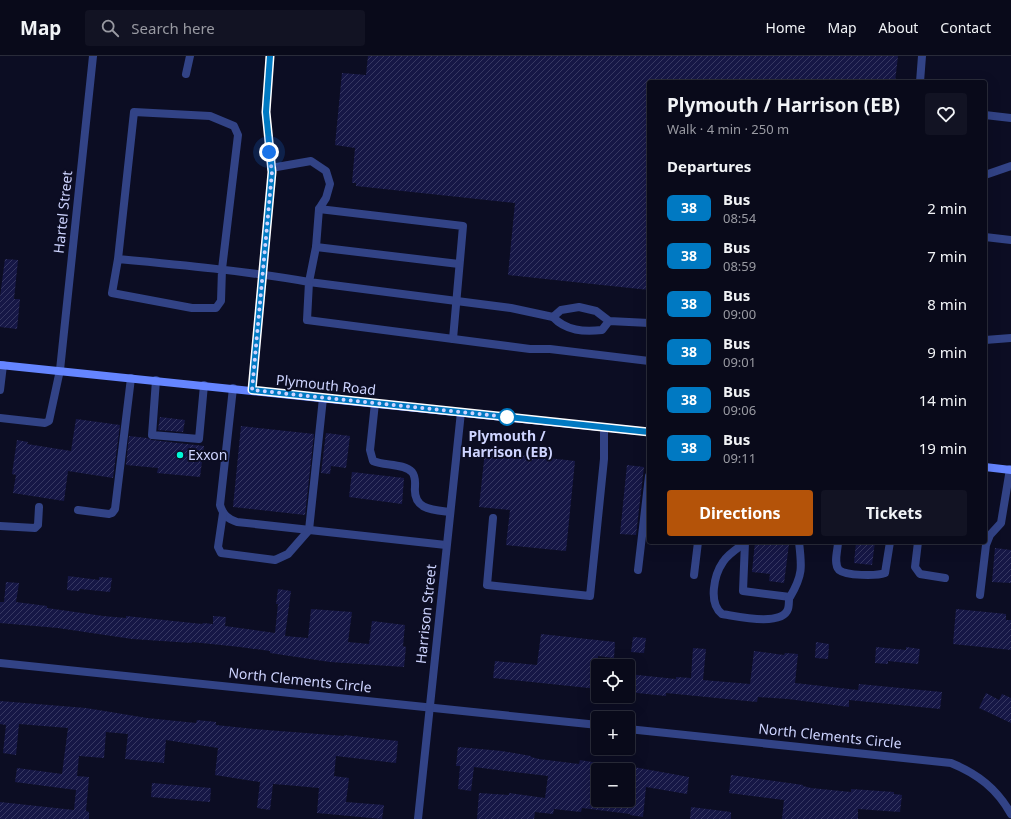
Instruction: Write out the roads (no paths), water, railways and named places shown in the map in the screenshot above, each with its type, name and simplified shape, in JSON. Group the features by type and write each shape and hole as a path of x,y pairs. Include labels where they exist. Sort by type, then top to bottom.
{"main road":[{"name":"Plymouth Road","path":"1,365 647,432"},
{"path":"987,467 1010,470"}],"street":[{"name":"Hartel Street","path":"0,418 45,423 49,421 60,370 93,56"},
{"path":"186,74 190,56"},
{"path":"252,390 271,168 266,112 270,56"},
{"path":"920,80 922,56"},
{"path":"134,112 210,116 234,126 238,135 222,269 222,301 216,308 192,308 112,292 118,259 134,112"},
{"path":"987,115 1011,118"},
{"path":"271,168 311,161 326,171 330,184 326,198 320,209 316,248 309,282 307,320 453,339 647,361"},
{"path":"987,174 1011,166"},
{"path":"320,209 462,226 453,339"},
{"path":"987,237 1011,240"},
{"path":"316,248 459,264"},
{"path":"118,259 263,274 309,282 511,308 553,317 561,325 589,332 602,330 609,321"},
{"path":"553,317 561,310 578,307 596,311 609,321 647,323"},
{"path":"987,340 1011,338"},
{"path":"0,390 1,365"},
{"path":"78,510 108,514 112,513 114,509 131,378"},
{"path":"156,380 152,435 199,439 204,385"},
{"path":"233,388 220,505 222,513 218,547 221,553 229,555 275,560 288,554 309,530 323,398"},
{"path":"375,403 370,450 373,461 408,469 413,473 415,479 414,494 417,501 427,509 450,512"},
{"name":"Harrison Street","path":"418,819 461,412"},
{"path":"493,518 487,585 590,596 604,459 604,427"},
{"path":"987,542 990,535 997,529 1003,519 1010,470"},
{"path":"638,570 647,493"},
{"path":"0,526 35,528 38,526 39,507"},
{"path":"222,513 228,519 237,522 446,545"},
{"path":"694,576 698,544"},
{"path":"743,544 724,560 717,575 714,600 722,614 771,620 785,614 788,610 789,597 799,581 802,565 799,544"},
{"path":"745,544 743,591 789,597"},
{"path":"838,544 836,563 839,570 846,573 878,576 885,573 890,544"},
{"path":"918,544 915,567 920,574 945,578"},
{"path":"980,595 986,544"},
{"name":"North Clements Circle","path":"0,663 591,725"},
{"name":"North Clements Circle","path":"635,730 951,763 966,769 987,783 1001,797 1011,813"}],"place":[{"name":"Plymouth / Harrison (EB)","path":"507,417"},
{"name":"Exxon","path":"180,455"}]}
